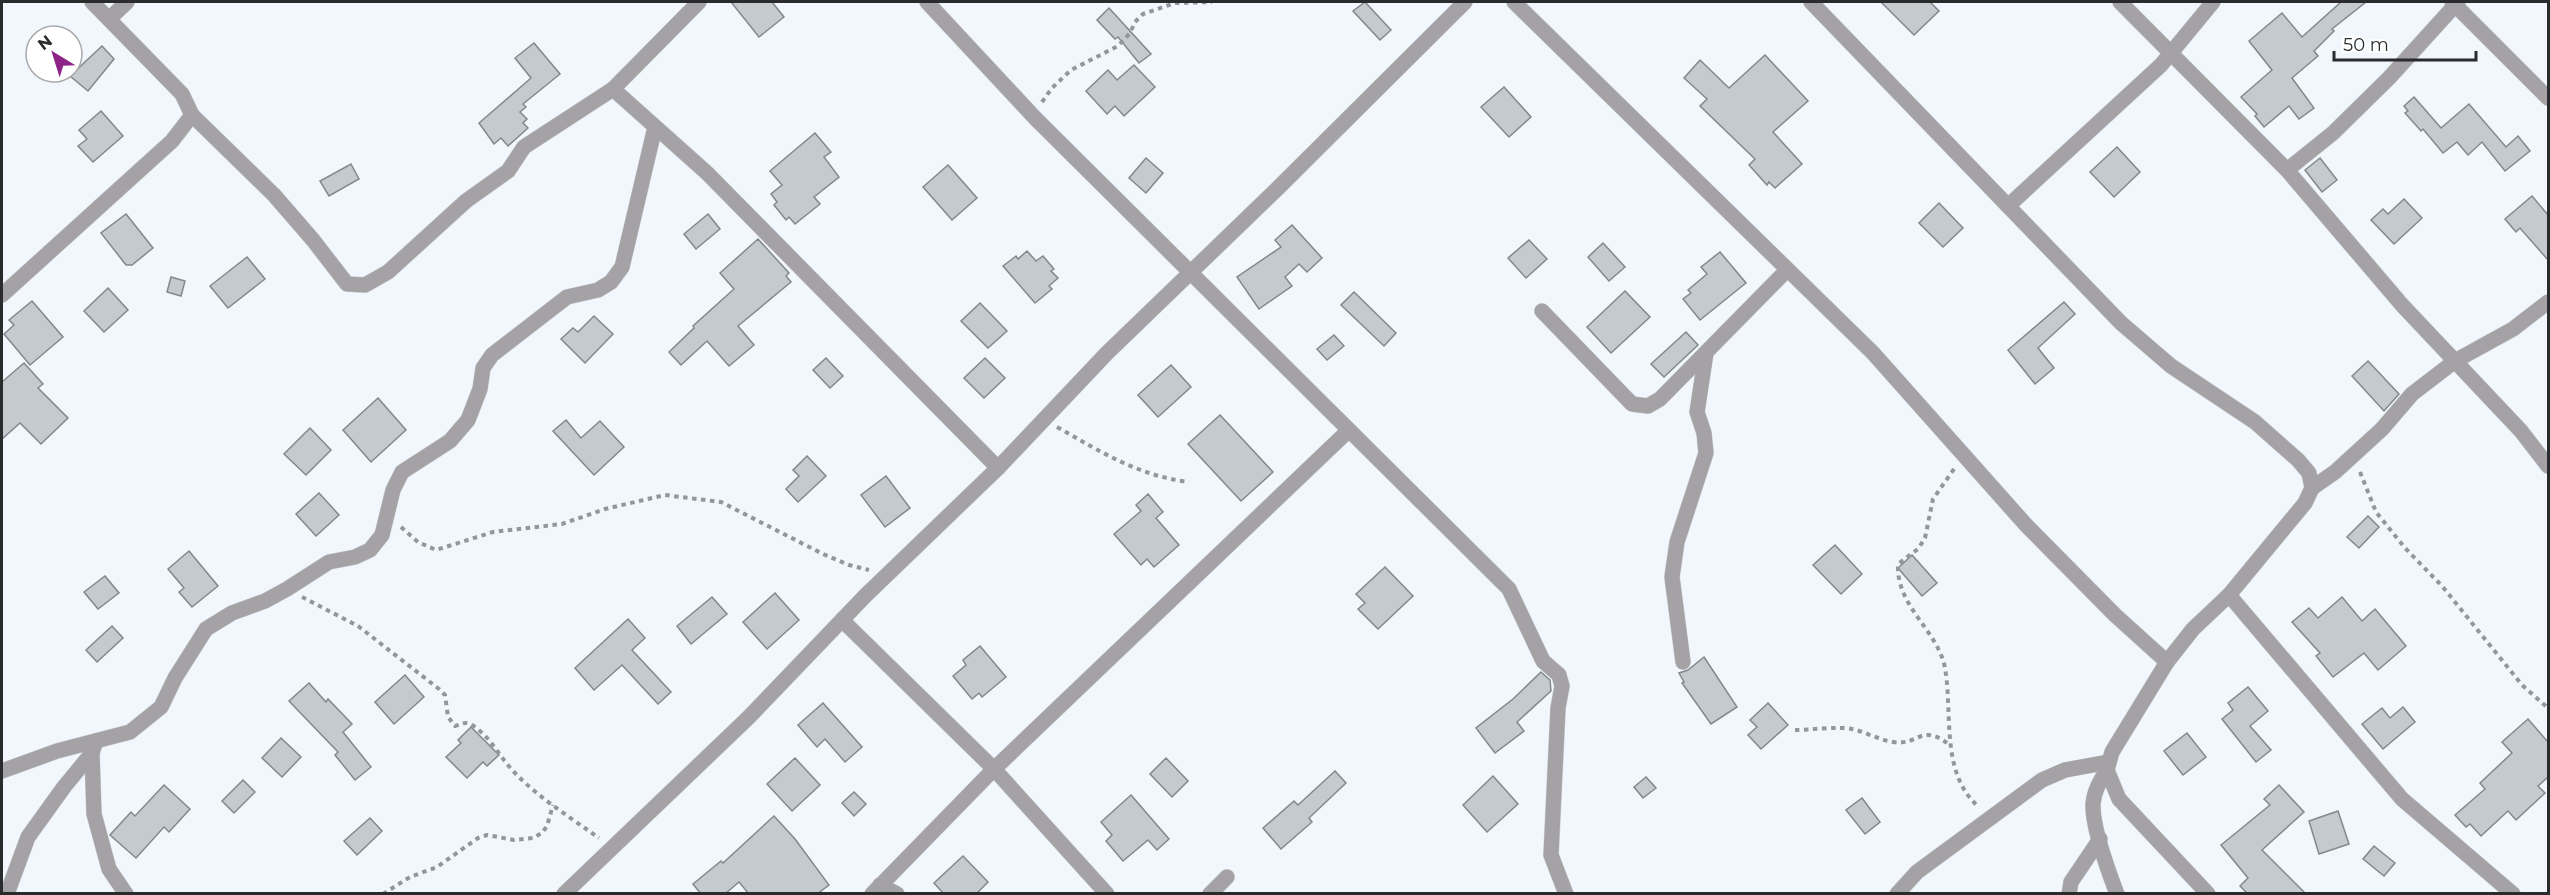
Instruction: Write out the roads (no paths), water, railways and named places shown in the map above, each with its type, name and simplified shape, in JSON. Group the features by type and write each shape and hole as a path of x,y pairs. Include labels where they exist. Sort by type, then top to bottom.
{"street":[{"path":"93,2 182,94 192,115 274,195 347,284 365,285 388,272 466,201 507,171 524,147 613,89 699,2"},
{"path":"109,19 127,2"},
{"path":"927,2 1032,114 1509,589 1543,661 1559,675 1562,686 1558,708 1551,855 1566,894"},
{"path":"564,894 749,717 842,620 998,468 1107,353 1465,2"},
{"path":"1514,2 1786,271 1873,353 2026,525 2115,615 2167,662"},
{"path":"1811,2 2121,323 2170,366 2255,423 2298,459 2309,472 2312,488"},
{"path":"2120,2 2287,170 2402,305 2521,431 2548,466"},
{"path":"2008,206 2161,65 2213,2"},
{"path":"2287,170 2333,133 2389,78 2455,3 2548,98"},
{"path":"613,89 707,173 998,468"},
{"path":"2,295 172,141 192,115"},
{"path":"2,771 57,752 94,747 130,732 161,706 175,678 206,628 232,613 265,601 329,562 355,557 370,550 382,535 393,490 402,472 450,441 468,420 480,389 483,368 492,355 567,297 598,290 611,282 622,267 655,128"},
{"path":"1542,311 1632,404 1648,406 1660,399 1786,271"},
{"path":"2118,894 2109,873 2093,805 2096,787 2108,766 2112,752 2167,662 2193,629 2229,595 2305,503 2312,488 2335,472 2382,429 2412,394 2455,361 2512,329 2548,302"},
{"path":"1683,662 1672,577 1677,542 1706,453 1704,433 1697,412 1706,353"},
{"path":"876,889 994,769 1348,430"},
{"path":"2229,595 2402,799 2513,894"},
{"path":"842,620 994,769 1107,894"},
{"path":"7,894 28,837 94,747"},
{"path":"94,747 94,814 109,869 126,894"},
{"path":"1897,894 1917,872 2042,780 2065,770 2108,766"},
{"path":"2108,766 2119,799 2208,894"},
{"path":"2069,894 2071,882 2100,839"},
{"path":"1210,894 1227,878"},
{"path":"876,889 897,894"}]}
